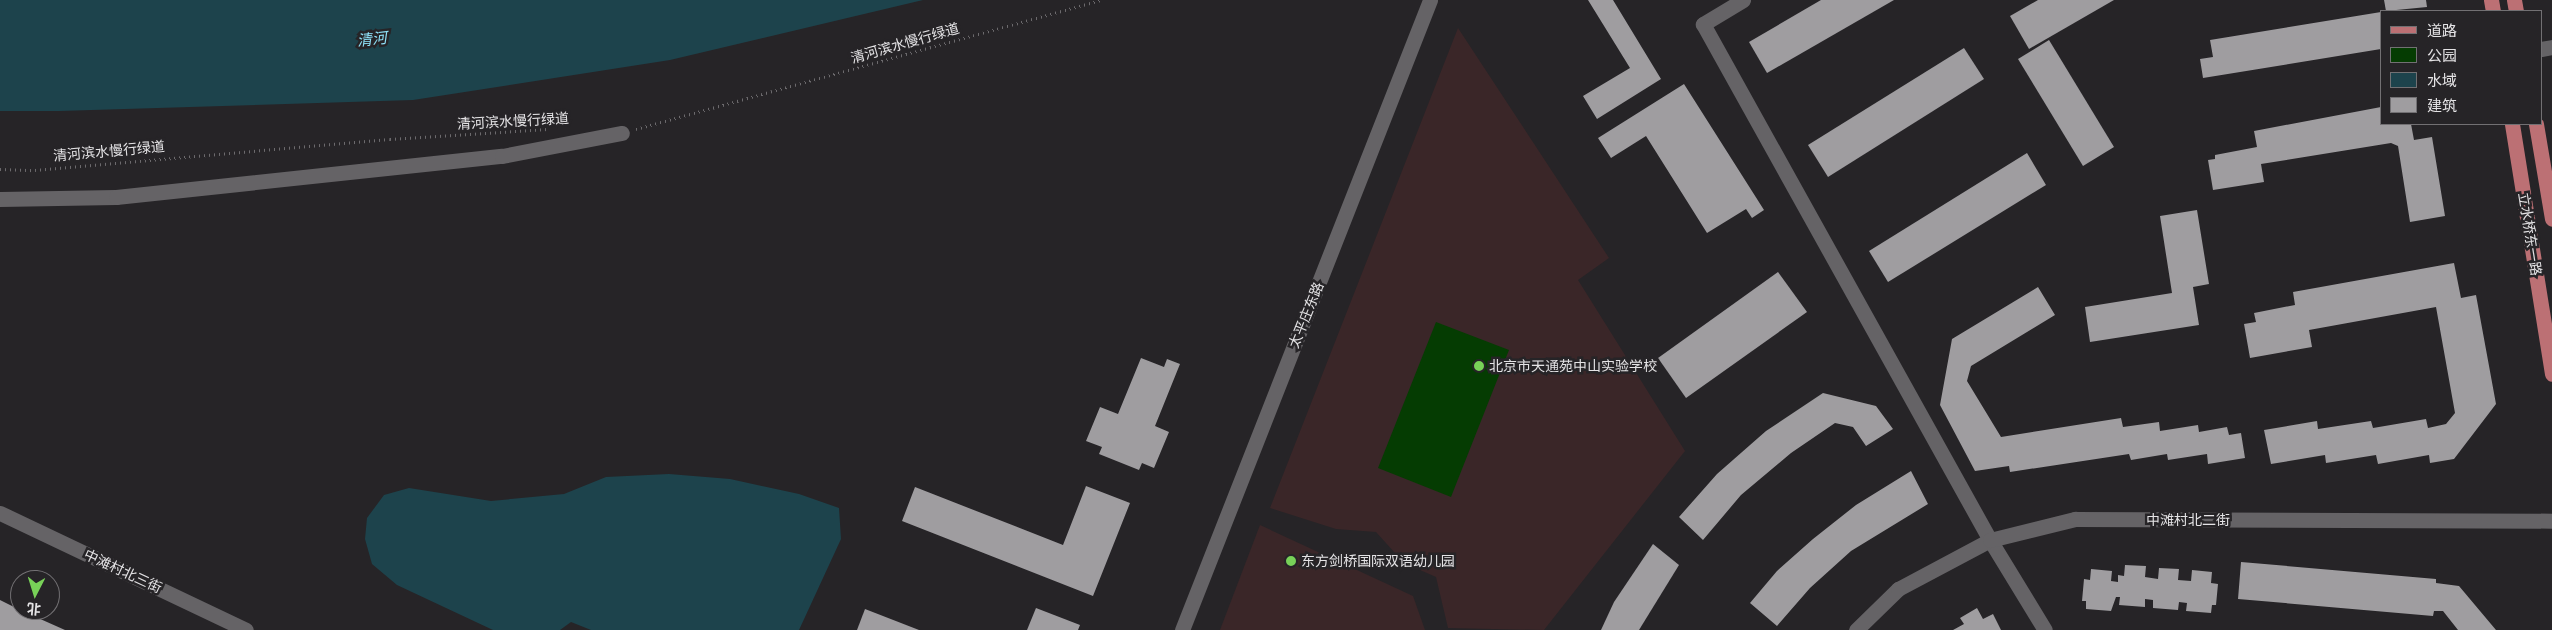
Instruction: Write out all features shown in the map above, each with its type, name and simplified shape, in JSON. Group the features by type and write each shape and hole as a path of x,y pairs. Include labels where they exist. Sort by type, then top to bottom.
{"main road":[{"name":"立水桥东一路","path":"2512,125 2552,374"},
{"name":"立水桥东一路","path":"2536,125 2552,219"}],"street":[{"name":"太平庄东路","path":"1182,630 1430,0"},
{"path":"1743,0 1703,24 1990,540 2045,630"},
{"path":"0,199 116,197 502,156 622,133"},
{"name":"中滩村北三街","path":"0,513 246,630"},
{"name":"中滩村北二街","path":"1856,630 1898,589 1990,540 2075,519 2552,521"}],"path":[{"name":"清河滨水慢行绿道","path":"622,133 1101,0"},
{"name":"清河滨水慢行绿道","path":"0,168 35,170 380,139 554,128"}],"shaded area":[{"name":"北京市天通苑中山实验学校","path":"1458,28 1609,258 1578,280 1685,451 1544,630 1448,628 1436,577 1404,563 1376,532 1336,529 1270,508"},
{"name":"东方剑桥国际双语幼儿园","path":"1260,525 1413,596 1425,630 1220,630"}],"green space":[{"path":"1436,322 1509,350 1451,497 1378,468"}],"water":[{"name":"清河","path":"0,0 923,0 670,60 413,100 59,111 0,111"},
{"path":"669,474 730,479 799,494 839,508 841,539 799,630 591,630 571,622 560,630 493,630 397,585 372,564 365,539 367,518 384,495 409,488 491,501 564,494 606,477"}],"building":[{"path":"1588,0 1613,0 1661,79 1597,119 1583,96 1630,68"},
{"path":"1821,0 1894,0 1767,73 1749,42"},
{"path":"2038,0 2114,0 2029,49 2010,16"},
{"path":"2384,0 2426,0 2427,7 2386,10"},
{"path":"2380,12 2380,49 2203,78 2200,59 2213,57 2210,40"},
{"path":"2049,40 2114,147 2083,166 2018,59"},
{"path":"1964,48 1984,79 1828,177 1808,145"},
{"path":"1684,84 1764,210 1752,218 1746,209 1707,233 1646,136 1611,158 1598,138"},
{"path":"2380,107 2380,125 2411,125 2414,140 2432,137 2445,216 2410,222 2398,146 2391,143 2261,164 2264,182 2213,190 2208,160 2215,159 2215,155 2257,147 2254,131"},
{"path":"2027,153 2046,185 1888,282 1869,251"},
{"path":"2197,210 2209,284 2193,287 2199,325 2090,342 2085,307 2172,293 2160,216"},
{"path":"2454,263 2461,298 2476,295 2496,404 2454,459 2430,463 2429,455 2378,464 2376,455 2326,463 2325,455 2271,464 2264,430 2317,421 2318,429 2371,421 2373,428 2426,419 2428,428 2446,424 2455,413 2436,307 2309,330 2312,347 2250,358 2244,324 2256,322 2254,313 2295,305 2293,292"},
{"path":"1778,272 1807,312 1686,398 1658,358"},
{"path":"2038,287 2055,315 1971,366 1967,381 2001,437 2121,418 2123,427 2159,422 2160,431 2198,425 2199,432 2227,427 2229,435 2241,433 2245,458 2208,464 2207,454 2168,460 2167,454 2131,460 2129,454 2010,472 2009,466 1975,471 1940,405 1952,339"},
{"path":"1141,358 1164,367 1167,359 1180,364 1155,426 1169,432 1154,468 1142,463 1139,470 1099,454 1102,447 1086,441 1100,407 1118,414"},
{"path":"1823,393 1876,406 1893,429 1866,446 1853,427 1835,423 1791,453 1741,495 1703,540 1679,517 1717,474 1766,431"},
{"path":"1911,471 1928,504 1851,551 1810,588 1777,626 1750,603 1777,571 1813,539 1856,505"},
{"path":"1086,486 1130,503 1093,596 902,521 915,487 1063,545"},
{"path":"1653,544 1679,565 1639,630 1601,630 1614,602"},
{"path":"2241,562 2436,579 2436,583 2459,586 2496,630 2458,630 2443,611 2434,611 2433,616 2238,599"},
{"path":"2125,565 2146,566 2145,577 2158,579 2159,568 2179,569 2178,580 2191,581 2192,570 2212,572 2211,583 2218,584 2216,605 2212,605 2211,613 2186,611 2187,603 2179,602 2178,610 2153,608 2153,600 2145,599 2145,607 2119,605 2120,597 2116,597 2111,611 2086,609 2086,601 2082,601 2084,579 2090,580 2091,569 2112,571 2111,581 2118,582 2118,575 2124,576"},
{"path":"0,600 10,605 10,620 42,620 65,630 0,630"},
{"path":"1036,608 1080,625 1078,630 1027,630"},
{"path":"1977,608 1983,619 1993,614 2001,630 1953,630 1964,624 1960,618"},
{"path":"865,609 919,630 857,630"}],"place":[{"name":"北京市天通苑中山实验学校","path":"1479,366"},
{"name":"东方剑桥国际双语幼儿园","path":"1291,561"}]}
